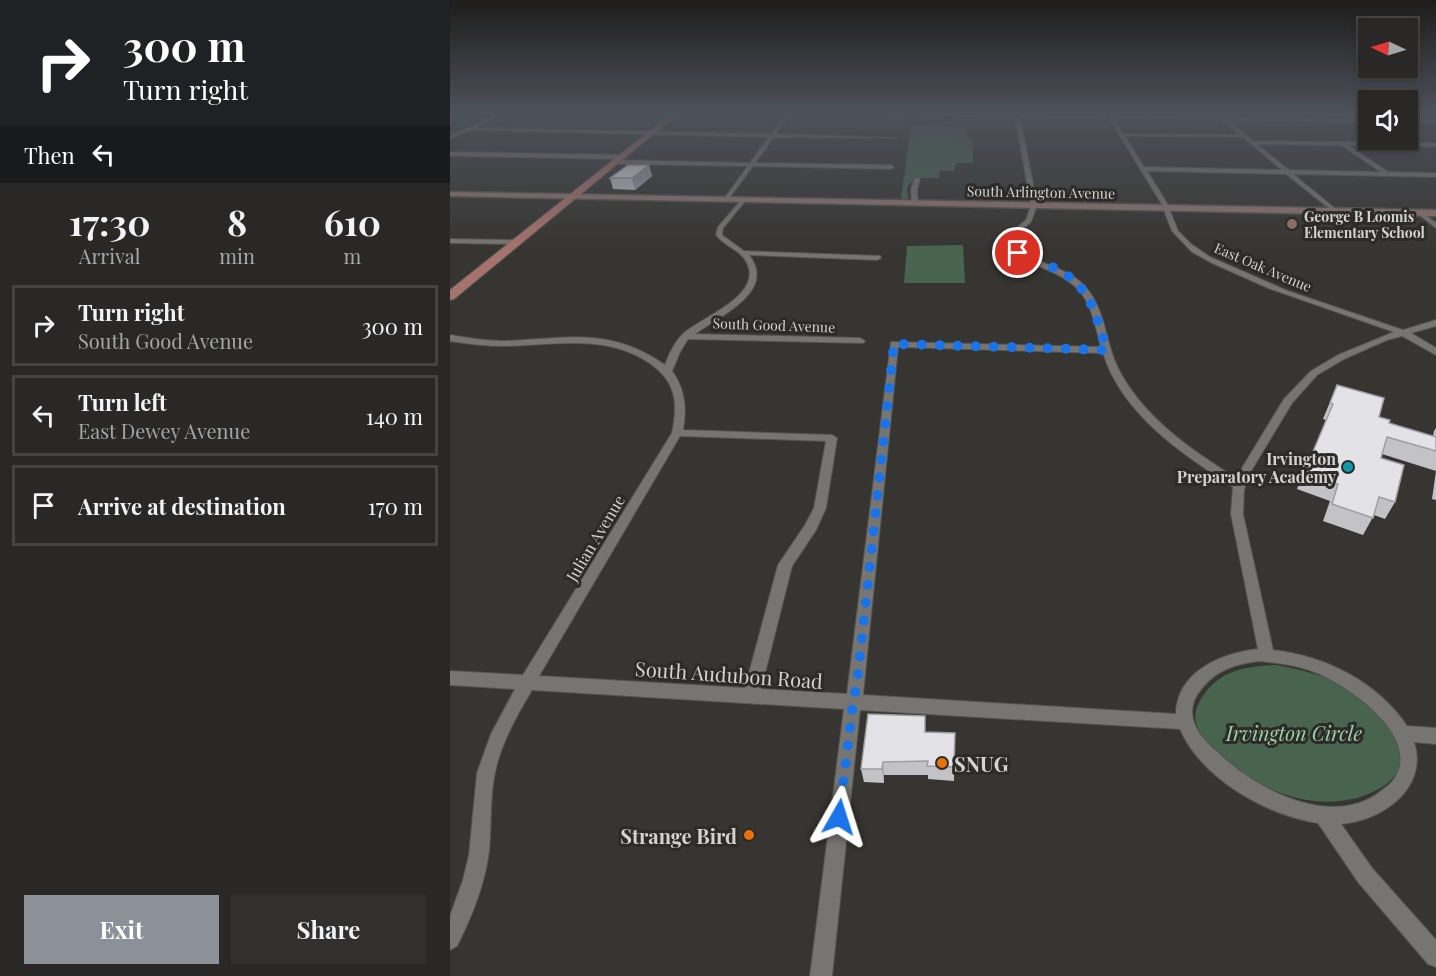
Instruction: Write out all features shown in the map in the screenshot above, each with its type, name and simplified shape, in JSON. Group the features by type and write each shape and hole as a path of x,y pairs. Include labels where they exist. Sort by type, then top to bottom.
{"main road":[{"path":"450,296 620,159"},
{"name":"South Arlington Avenue","path":"450,194 1436,213"}],"street":[{"path":"605,159 891,166"},
{"path":"727,199 756,159"},
{"path":"1025,159 1034,206 1029,221 1011,236 1009,244 1019,254 1057,270 1082,287 1091,300 1120,381 1134,400 1154,421 1199,459 1239,485"},
{"name":"East Oak Avenue","path":"1137,159 1175,230 1184,241 1219,264 1291,295 1401,332 1436,352"},
{"path":"1272,159 1335,211"},
{"path":"1363,159 1387,174"},
{"path":"1144,169 1436,175"},
{"path":"915,203 917,178"},
{"path":"450,338 489,343 555,339 605,343 644,354 667,371 677,348 686,336 729,308 747,291 754,276 749,260 724,241 719,232 743,200"},
{"path":"1420,213 1436,226"},
{"path":"450,240 517,242"},
{"path":"742,253 877,258"},
{"path":"1267,655 1237,514 1239,485 1245,471 1288,400 1308,379 1341,357 1401,332 1436,323"},
{"name":"South Good Avenue","path":"686,336 860,341"},
{"path":"821,976 857,683 894,344 1107,350"},
{"name":"Julian Avenue","path":"450,939 475,874 480,841 482,794 490,758 503,724 676,434 681,417 681,402 676,386 667,371"},
{"path":"676,434 832,438 820,508 811,527 785,565 751,696"},
{"path":"1267,655 1303,662 1348,681 1382,706 1406,734 1412,752 1410,767 1400,786 1389,797 1361,812 1323,814 1303,811 1273,801 1228,775 1197,744 1186,722 1184,710 1189,694 1205,674 1222,663 1237,658 1267,655"},
{"name":"South Audubon Road","path":"450,678 1186,722"},
{"path":"1406,734 1436,736"},
{"path":"1323,814 1365,875 1436,956"}],"green space":[{"path":"906,159 973,159 973,163 956,163 954,171 940,171 939,178 915,178 907,187 908,200 901,198"},
{"path":"912,159 957,159 966,161 952,163 910,163"},
{"path":"963,245 965,283 904,283 907,246"},
{"name":"Irvington Circle","path":"1275,665 1333,681 1368,701 1398,741 1402,753 1400,766 1393,778 1367,795 1322,802 1271,789 1241,772 1217,753 1204,739 1195,718 1203,696 1215,682 1230,673 1256,666"}],"building":[{"path":"628,165 649,165 632,178 610,178"},
{"name":"Irvington Preparatory Academy","path":"1337,385 1384,398 1379,417 1390,420 1389,423 1436,437 1436,451 1387,437 1381,458 1404,465 1395,502 1379,497 1373,518 1332,504 1338,484 1304,473 1333,404 1330,403"},
{"path":"868,714 925,716 925,732 955,733 954,767 927,766 928,761 883,762 882,769 861,769"}],"place":[{"name":"George B Loomis Elementary School","path":"1292,224"},
{"name":"Irvington Preparatory Academy","path":"1348,467"},
{"name":"SNUG","path":"942,763"},
{"name":"Strange Bird","path":"749,835"}],"route":[{"path":"839,817 857,683 894,344 1107,350 1091,300 1082,287 1057,270 1018,253"}]}
